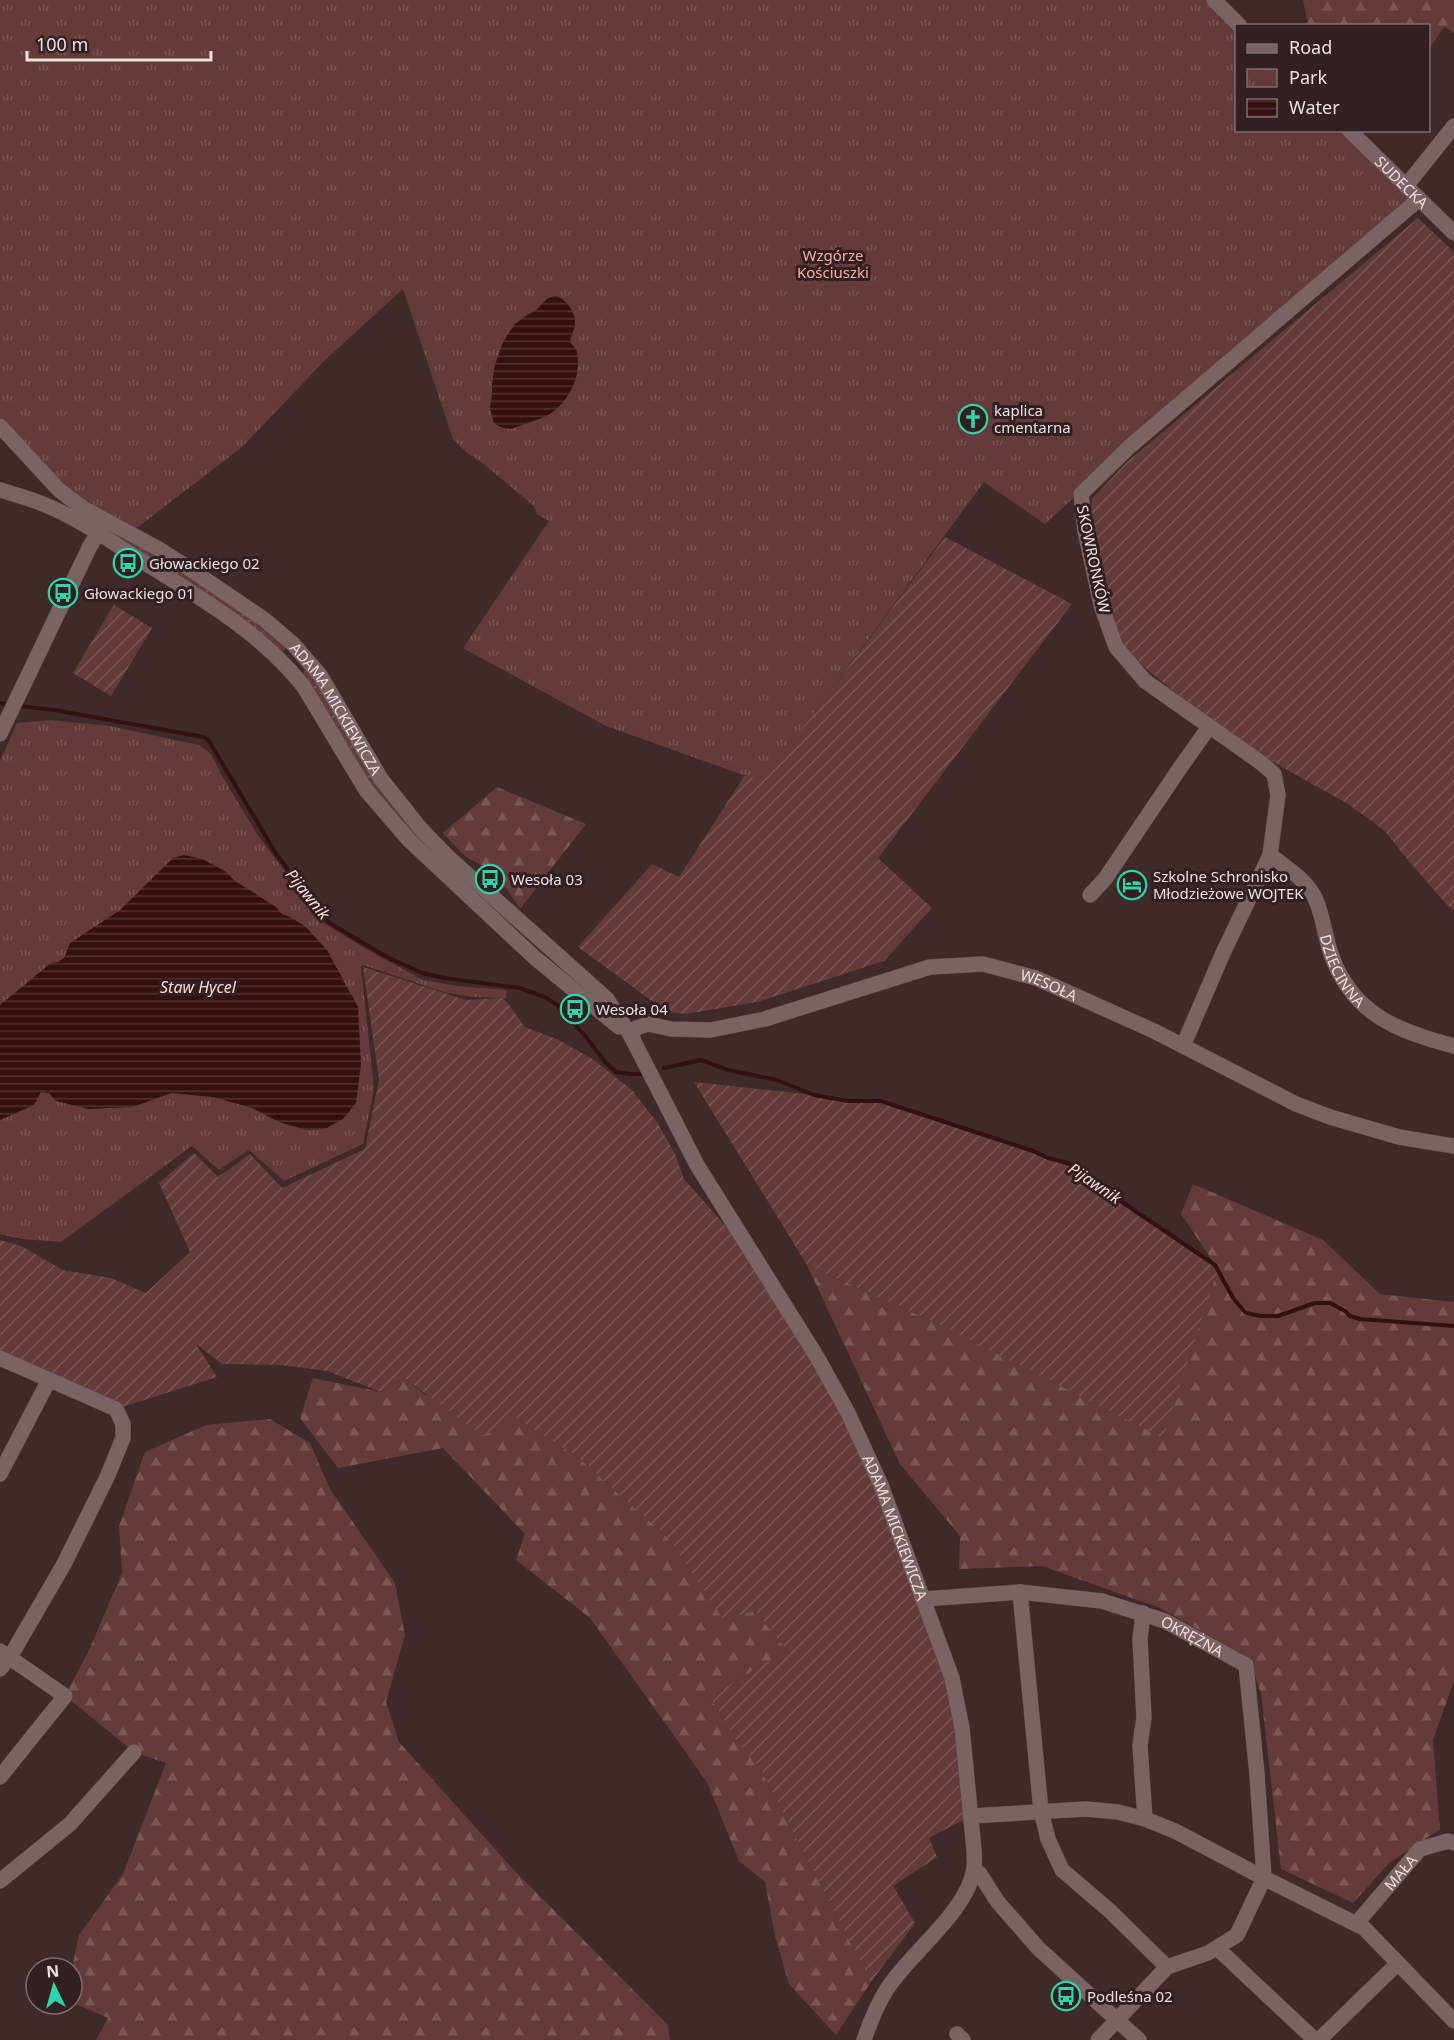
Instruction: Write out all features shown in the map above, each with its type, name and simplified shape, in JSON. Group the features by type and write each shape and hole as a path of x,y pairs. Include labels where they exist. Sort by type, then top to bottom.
{"street":[{"path":"1214,0 1238,24"},
{"path":"1406,186 1454,126"},
{"name":"SUDECKA","path":"1351,132 1454,233"},
{"name":"SKOWRONKÓW","path":"1183,1046 1223,953 1270,855 1278,795 1274,774 1145,681 1116,647 1101,605 1085,531 1081,494 1128,448 1419,199"},
{"name":"ADAMA MICKIEWICZA","path":"0,426 59,490 102,527 253,636 279,659 304,687 366,789 409,840 534,957 631,1036"},
{"path":"0,490 47,505 102,527 90,546 0,734"},
{"path":"47,505 59,501 59,490"},
{"name":"ADAMA MICKIEWICZA","path":"102,527 157,548 265,620 293,644 320,675 381,778 420,828 474,881 607,999 631,1036 697,1165 766,1272 849,1413 881,1485 952,1678 962,1728 972,1816 974,1869 966,1893 943,1924 887,1989 871,2020 864,2040"},
{"path":"1090,895 1105,879 1209,728"},
{"name":"DZIECINNA","path":"1270,855 1302,880 1316,900 1331,954 1344,981 1361,1002 1380,1019 1408,1033 1454,1046"},
{"name":"WESOŁA","path":"631,1036 636,1028 648,1024 671,1029 711,1030 765,1019 930,967 983,964 1036,978 1183,1046 1304,1108 1399,1137 1454,1146"},
{"path":"0,1358 116,1409 123,1424 123,1438 108,1474 64,1564 3,1659 65,1696 0,1777"},
{"path":"0,1474 49,1380"},
{"path":"1020,1592 1041,1811 1048,1839 1062,1870 1110,1911 1167,1967"},
{"name":"OKRĘŻNA","path":"924,1599 1020,1592 1102,1601 1165,1621 1246,1665 1264,1878"},
{"path":"1143,1613 1140,1639 1144,1718 1140,1746 1145,1819"},
{"path":"0,1881 70,1824 134,1752"},
{"path":"972,1816 1097,1810 1118,1812 1145,1819 1175,1831 1364,1928 1454,2021"},
{"name":"MAŁA","path":"1356,1924 1420,1849 1448,1841 1454,1843"},
{"path":"974,1869 980,1874 997,1901 1038,1948 1139,2040"},
{"path":"1098,2040 1167,1967 1208,1953 1237,1935 1264,1878"},
{"path":"1217,1948 1321,2039 1398,1963"}],"green space":[{"name":"Wzgórze Kościuszki","path":"0,0 1214,0 1235,25 1235,132 1350,132 1419,199 1128,448 1045,524 984,482 763,782 606,726 463,648 549,521 537,514 534,506 467,453 453,439 403,289 324,361 242,447 138,527 122,529 69,489 0,418","holes":["555,296 570,306 575,319 570,343 574,347 577,375 570,392 560,405 542,418 512,429 504,428 492,418 490,408 495,365 506,337 515,324 536,310 548,298"]},
{"path":"1303,0 1454,0 1454,33 1444,27 1430,48 1430,24 1308,24"},
{"path":"1418,218 1454,252 1454,910 1446,904 1385,831 1348,804 1264,757 1212,722 1145,668 1120,641 1107,603 1090,519 1092,499 1127,462"},
{"path":"122,535 235,606 288,646 281,653 119,540"},
{"path":"945,537 1072,604 878,858 932,908 884,961 757,1002 685,1014 667,1012 578,947 652,864 679,877 745,775 763,781"},
{"path":"114,605 152,628 111,696 73,673"},
{"path":"308,669 441,857 438,860 409,831 371,786 303,675"},
{"path":"50,720 110,726 199,745 211,754 257,834 322,922 423,980 457,986 507,990 506,998 447,993 363,965 361,967 374,1089 363,1144 284,1181 249,1150 219,1170 192,1146 61,1242 22,1239 0,1234 0,761 17,723"},
{"path":"497,787 586,824 520,909 507,889 484,867 465,856 443,833"},
{"path":"363,967 466,1000 502,998 525,1027 559,1040 594,1060 632,1090 657,1122 675,1154 684,1179 766,1272 848,1413 952,1678 971,1816 929,1838 937,1857 893,1886 915,1923 871,1982 761,1770 739,1744 710,1697 787,1650 755,1611 723,1619 669,1539 578,1457 514,1417 483,1436 404,1378 381,1392 327,1371 280,1365 222,1364 196,1344 217,1377 116,1409 0,1357 0,1240 21,1246 63,1270 111,1278 146,1293 190,1252 159,1183 194,1153 218,1177 250,1154 282,1188 365,1149 379,1080"},
{"path":"694,1082 848,1101 881,1101 1033,1151 1072,1166 1218,1269 1163,1438 930,1320 807,1265"},
{"path":"1193,1184 1323,1240 1380,1294 1454,1302 1454,1681 1433,1740 1440,1829 1389,1863 1353,1903 1281,1869 1261,1694 1249,1658 1160,1608 1042,1566 959,1569 960,1536 900,1464 807,1265 930,1320 1218,1269 1181,1214"},
{"path":"313,1378 381,1392 404,1378 425,1395 514,1417 578,1457 669,1539 723,1618 755,1611 787,1650 710,1697 739,1743 761,1770 871,1982 836,2035 789,1984 775,1936 765,1882 739,1861 707,1782 590,1618 516,1560 525,1534 443,1448 338,1468 300,1418"},
{"path":"270,1419 310,1443 330,1489 395,1583 405,1635 386,1702 399,1742 513,1869 668,2025 670,2040 96,2040 108,2018 84,2008 84,1956 75,1956 79,1935 123,1874 166,1763 134,1752 65,1696 90,1648 122,1573 119,1526 145,1452 206,1425"}],"water":[{"path":"556,296 567,303 575,320 570,340 578,356 574,383 564,402 548,415 516,427 502,427 494,423 490,408 495,365 503,342 515,324 536,310 548,298"},
{"name":"Staw Hycel","path":"184,855 203,859 226,872 235,881 276,907 282,914 305,926 327,950 358,1007 361,1064 356,1103 343,1119 325,1129 307,1130 279,1122 252,1108 213,1097 171,1093 133,1107 88,1109 56,1101 49,1093 41,1092 34,1105 0,1120 0,1005 51,963 64,958 70,943 120,910 173,858"}],"waterway":[{"name":"Pijawnik","path":"0,703 9,705"},
{"name":"Pijawnik","path":"19,706 54,710 204,737 209,741 275,852 328,922 385,956 422,973 520,988 545,997 557,1005 616,1072 641,1074"},
{"name":"Pijawnik","path":"664,1068 701,1060 728,1070 777,1080 814,1095 848,1101 881,1101 1075,1166 1083,1175 1215,1265 1233,1298 1246,1313 1278,1316 1315,1303 1330,1303 1350,1316 1360,1319 1454,1326"}],"place":[{"name":"kaplica cmentarna","path":"973,419"},
{"name":"Głowackiego 02","path":"128,563"},
{"name":"Głowackiego 01","path":"63,593"},
{"name":"Wesoła 03","path":"490,879"},
{"name":"Szkolne Schronisko Młodzieżowe WOJTEK","path":"1132,885"},
{"name":"Wesoła 04","path":"575,1009"},
{"name":"Podleśna 02","path":"1066,1996"}]}
